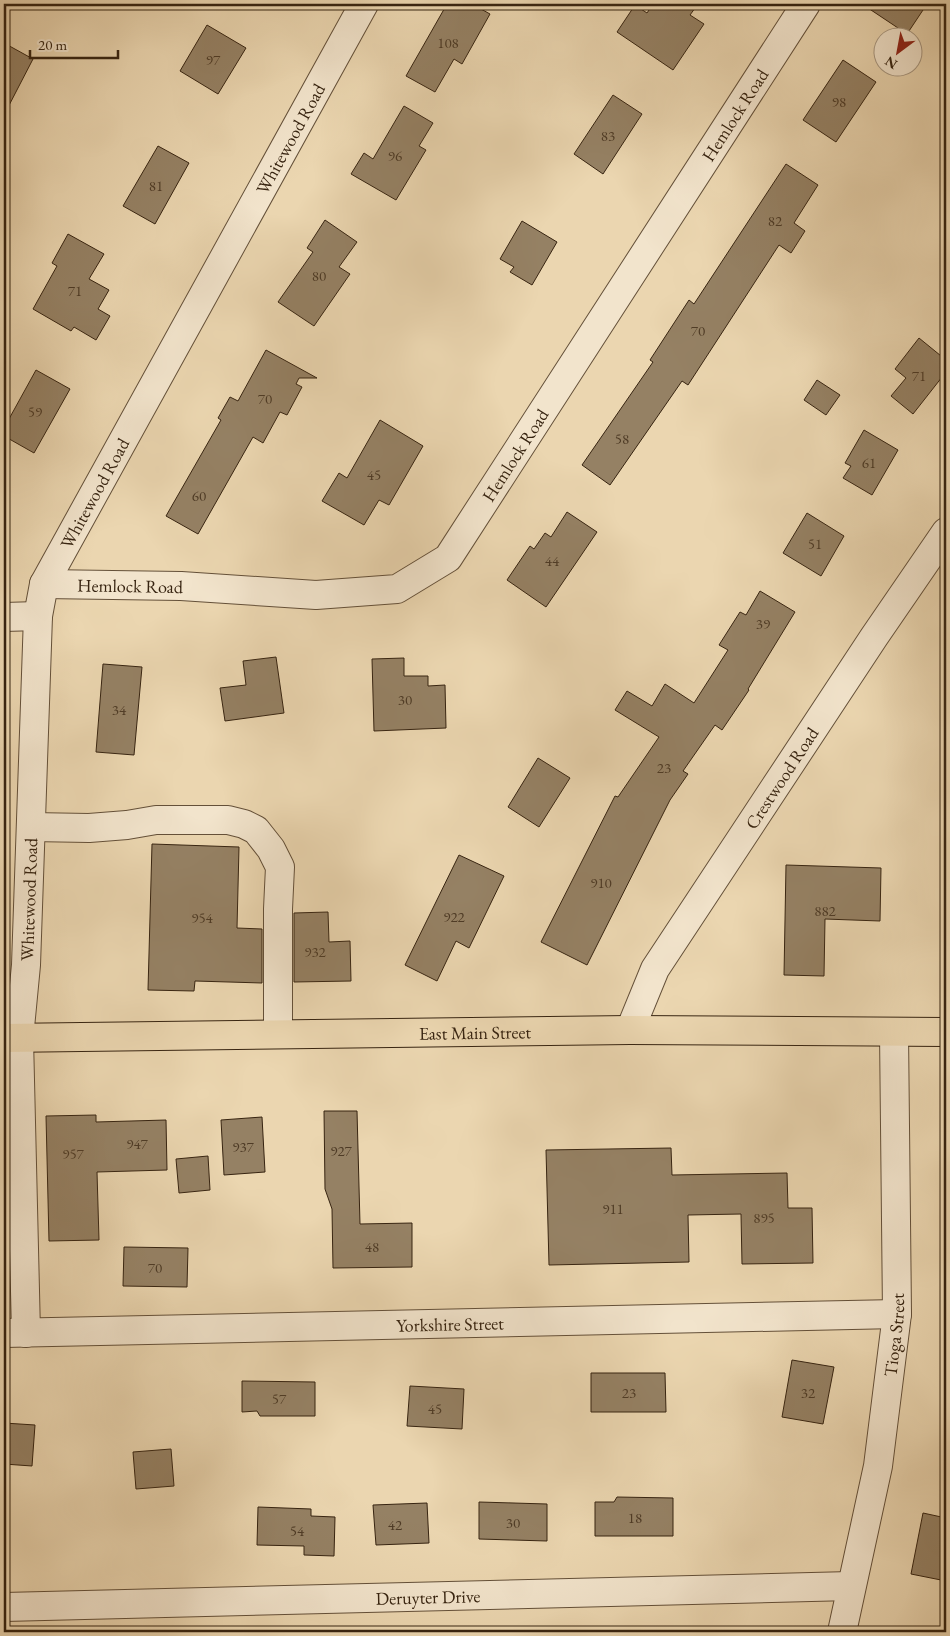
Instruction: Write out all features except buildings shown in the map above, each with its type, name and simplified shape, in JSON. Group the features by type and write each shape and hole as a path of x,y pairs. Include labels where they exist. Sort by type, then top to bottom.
{"highway":[{"name":"East Main Street","path":"11,1038 630,1030 946,1032"}],"street":[{"name":"Whitewood Road","path":"15,1333 11,1038 26,965 38,616 44,584 364,4"},
{"name":"Hemlock Road","path":"44,584 181,586 316,595 397,589 448,558 806,4"},
{"name":"Crestwood Road","path":"630,1030 655,970 869,645 946,532"},
{"path":"4,617 38,616"},
{"path":"31,827 89,828 127,825 156,820 228,820 244,824 256,830 271,849 280,867 278,908 278,1034"},
{"name":"Tioga Street","path":"842,1632 878,1466 897,1314 894,1032"},
{"name":"Yorkshire Street","path":"15,1333 897,1314"},
{"name":"Deruyter Drive","path":"4,1607 852,1586"}]}
